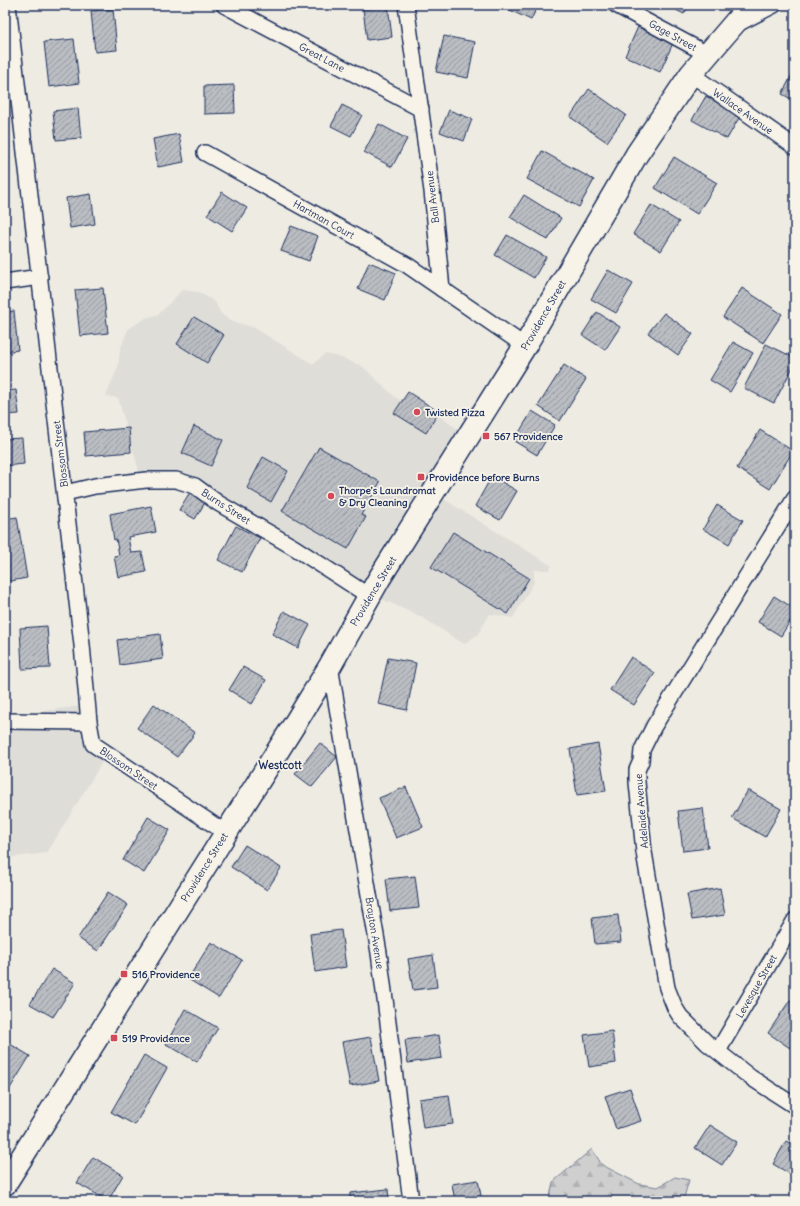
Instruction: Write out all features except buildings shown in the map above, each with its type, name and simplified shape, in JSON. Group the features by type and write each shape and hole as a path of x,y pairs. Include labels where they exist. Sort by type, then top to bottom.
{"main road":[{"name":"Providence Street","path":"5,1184 330,666 370,596 525,346 637,154 691,74 709,55 750,5"}],"street":[{"name":"Blossom Street","path":"8,5 65,493 89,722 93,744 226,833"},
{"name":"Great Lane","path":"224,5 421,109"},
{"name":"Ball Avenue","path":"406,5 432,191 442,289"},
{"name":"Gage Street","path":"616,5 709,55"},
{"path":"731,27 774,5"},
{"name":"Wallace Avenue","path":"691,74 795,147"},
{"name":"Hartman Court","path":"205,153 407,265 442,289"},
{"path":"5,282 40,277"},
{"path":"442,289 525,346"},
{"name":"Burns Street","path":"65,493 95,486 146,480 176,480 195,486 218,503 296,548 370,596"},
{"name":"Adelaide Avenue","path":"795,498 654,726 642,750 637,770 644,852 667,988 675,1008 680,1016 707,1043 750,1077 795,1106"},
{"name":"Brayton Avenue","path":"330,666 379,954 411,1201"},
{"path":"5,721 89,722"},
{"name":"Levesque Street","path":"718,1051 795,920"}],"shaded area":[{"path":"182,290 199,292 215,302 221,314 233,322 253,327 313,364 325,354 339,357 362,366 396,398 437,414 467,436 437,495 552,566 549,570 534,570 534,582 513,618 490,614 478,634 464,644 423,618 373,595 198,485 141,478 118,398 106,396 118,367 120,350 128,329 146,318 159,314"},
{"path":"81,706 107,754 47,853 5,858 5,716"}],"green space":[{"path":"592,1149 602,1165 639,1184 658,1187 675,1177 689,1180 683,1201 549,1201 553,1182"}],"place":[{"name":"Twisted Pizza","path":"417,412"},
{"name":"567 Providence","path":"486,436"},
{"name":"Providence before Burns","path":"421,477"},
{"name":"Thorpe's Laundromat & Dry Cleaning","path":"331,496"},
{"name":"516 Providence","path":"124,974"},
{"name":"519 Providence","path":"114,1038"}],"district":[{"name":"Westcott","path":"280,765"}]}
